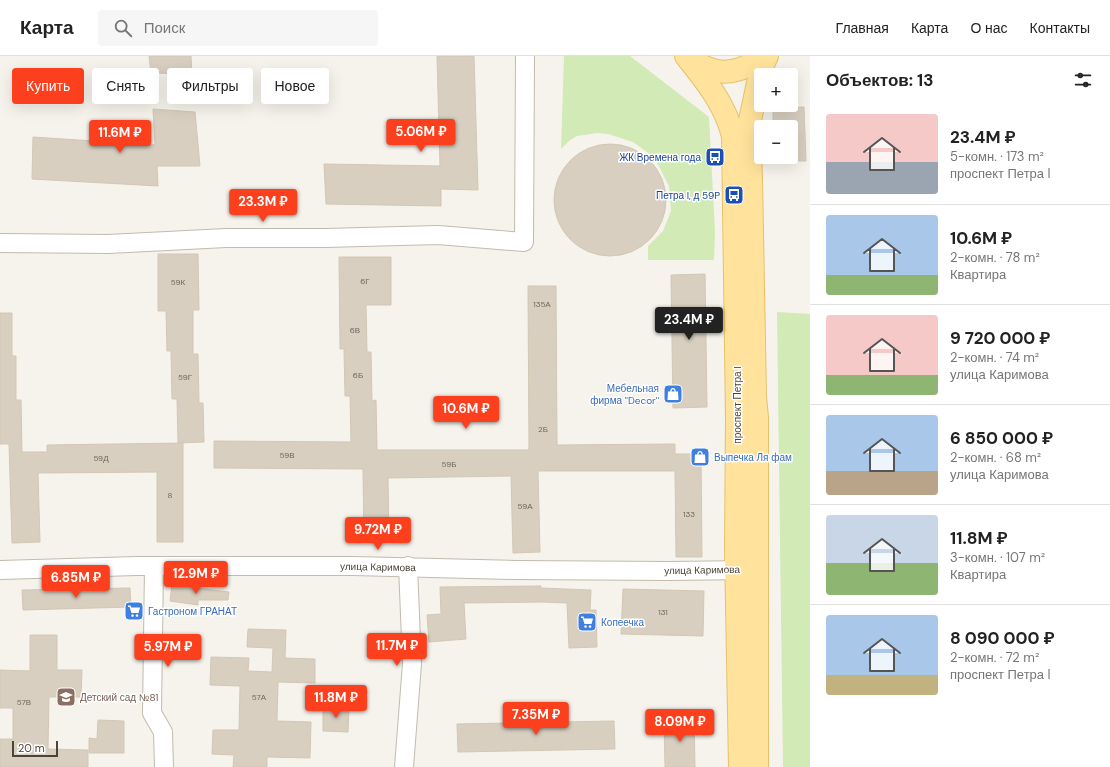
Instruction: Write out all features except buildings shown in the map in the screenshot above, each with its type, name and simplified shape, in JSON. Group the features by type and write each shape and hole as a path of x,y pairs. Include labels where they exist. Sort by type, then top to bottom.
{"main road":[{"path":"686,56 708,69 725,71 746,68 763,56"},
{"name":"проспект Петра I","path":"686,56 708,83 723,106 733,136 738,419 757,767"},
{"name":"проспект Петра I","path":"740,767 746,570 758,417 755,397 749,125 761,69 767,56"}],"street":[{"path":"0,243 108,244 226,238 325,238 438,235 524,242 525,56"},
{"path":"404,767 412,664 408,566"},
{"name":"улица Каримова","path":"0,570 154,567 408,566 530,571 746,570"},
{"path":"154,567 152,713 163,732 164,767"}],"green space":[{"path":"564,56 630,56 709,117 715,232 714,260 648,260 648,246 663,231 671,211 669,186 654,157 633,142 608,134 597,133 577,136 561,149"},
{"path":"777,312 810,314 810,767 783,767"}],"place":[{"name":"ЖК Времена года","path":"715,157"},
{"name":"Петра I, д 59P","path":"734,195"},
{"name":"Мебельная фирма ''Decor''","path":"673,394"},
{"name":"Выпечка Ля фам","path":"700,457"},
{"name":"Гастроном ГРАНАТ","path":"134,611"},
{"name":"Копеечка","path":"587,622"},
{"name":"Детский сад №81","path":"66,697"}]}
